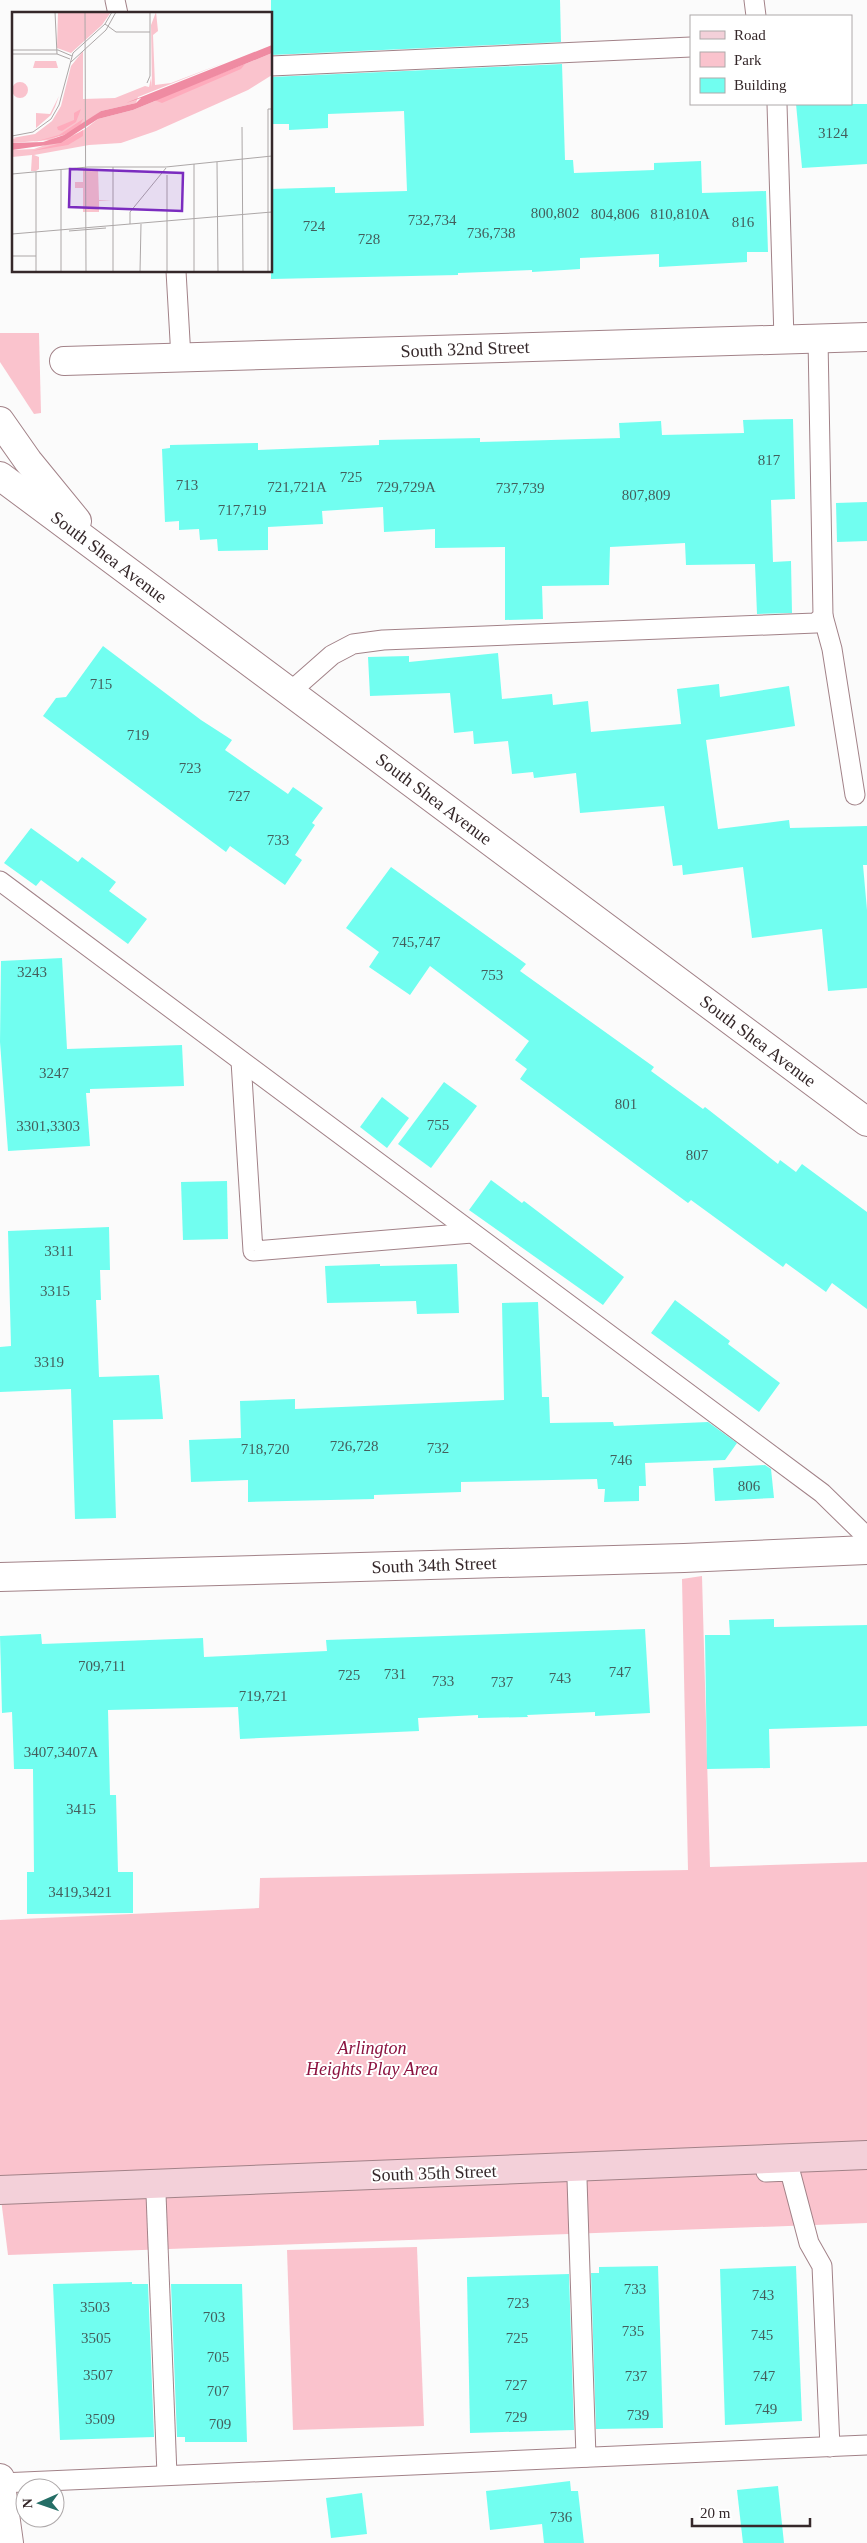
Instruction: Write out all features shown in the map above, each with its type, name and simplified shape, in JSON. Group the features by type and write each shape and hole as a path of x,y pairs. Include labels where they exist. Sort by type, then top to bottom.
{"main road":[{"name":"South 35th Street","path":"0,2190 867,2155"}],"street":[{"name":"South 32nd Street","path":"64,361 867,337"},
{"path":"0,421 28,461 103,553"},
{"name":"South Shea Avenue","path":"0,476 867,1122"},
{"name":"South 34th Street","path":"0,1577 665,1558 867,1550"},
{"path":"0,2478 8,2543"}],"lane":[{"path":"754,0 756,15"},
{"path":"272,66 690,47"},
{"path":"776,105 784,339"},
{"path":"176,272 181,358"},
{"path":"818,339 823,616 832,650 855,795"},
{"path":"290,692 332,654 353,644 383,640 816,623 823,616"},
{"path":"0,881 822,1493 867,1537"},
{"path":"242,1061 253,1251 472,1233"},
{"path":"0,2200 790,2171 809,2243 822,2266 830,2447"},
{"path":"578,2179 586,2458"},
{"path":"156,2194 167,2475"},
{"path":"1,2483 867,2445"}],"green space":[{"path":"0,333 39,333 41,413 34,414 0,362"},
{"name":"Arlington Heights Play Area","path":"702,1576 710,1867 867,1862 867,2223 8,2255 0,2191 0,1920 259,1908 260,1878 688,1870 682,1579"},
{"path":"417,2247 424,2426 293,2430 287,2250"}],"building":[{"path":"271,0 560,0 561,42 272,55"},
{"path":"562,64 565,160 573,160 574,173 654,170 654,163 701,161 702,193 766,191 768,252 747,252 747,262 659,267 659,254 580,258 580,269 458,273 458,275 271,279 272,189 335,187 335,193 407,191 404,111 328,114 328,128 289,130 289,124 272,124 272,77"},
{"path":"867,104 867,164 802,168 796,105"},
{"path":"793,419 795,499 771,500 773,562 791,561 792,613 757,614 755,564 686,565 685,543 610,547 609,585 542,586 543,619 505,620 505,547 435,548 435,529 384,532 383,507 322,511 323,524 268,527 268,550 218,551 217,539 200,540 199,529 179,530 179,521 165,522 162,449 170,448 170,445 258,443 258,450 379,445 379,440 480,438 480,442 620,438 619,423 661,421 662,435 744,433 743,420"},
{"path":"867,502 867,541 837,542 836,503"},
{"path":"103,646 201,720 232,740 225,750 288,794 293,787 323,808 312,823 315,825 295,855 302,860 285,885 230,846 226,852 43,716 56,698 66,697"},
{"path":"498,653 502,699 552,694 553,705 588,701 591,732 681,724 677,689 719,684 720,697 789,686 795,726 706,740 718,829 789,820 790,828 867,826 867,865 863,865 867,910 867,988 828,991 822,929 752,938 743,867 683,875 682,865 673,866 664,806 580,813 576,773 534,778 533,772 512,774 508,741 474,744 473,731 454,733 450,693 370,696 368,657 409,656 409,662"},
{"path":"31,828 78,862 82,857 116,882 109,891 147,919 128,944 41,880 36,886 4,863"},
{"path":"391,867 526,964 520,971 654,1067 651,1071 703,1109 705,1107 778,1164 780,1160 796,1172 802,1164 867,1212 867,1309 832,1283 826,1292 786,1263 783,1267 691,1200 688,1203 520,1079 527,1069 515,1060 529,1041 430,966 410,995 369,967 379,952 346,928"},
{"path":"62,958 67,1049 182,1045 184,1086 90,1089 90,1093 86,1093 90,1146 8,1151 0,1042 1,961"},
{"path":"444,1082 477,1106 431,1168 398,1144"},
{"path":"382,1097 409,1118 387,1148 360,1127"},
{"path":"491,1180 522,1203 524,1201 624,1277 603,1305 469,1210"},
{"path":"227,1181 228,1239 183,1240 181,1182"},
{"path":"109,1227 110,1270 100,1270 101,1300 96,1300 99,1377 159,1375 163,1419 113,1420 116,1518 75,1519 71,1389 0,1392 0,1347 11,1346 8,1231"},
{"path":"380,1264 380,1266 457,1264 459,1313 417,1314 416,1301 327,1303 325,1266"},
{"path":"675,1300 730,1341 728,1344 780,1383 759,1412 651,1333"},
{"path":"538,1302 542,1397 549,1397 550,1423 613,1422 614,1426 708,1422 737,1443 725,1460 645,1463 646,1486 639,1486 639,1501 604,1502 605,1489 598,1489 597,1479 461,1482 461,1492 374,1495 374,1499 248,1502 248,1480 191,1482 189,1440 241,1438 240,1401 295,1399 295,1409 504,1400 502,1303"},
{"path":"765,1465 771,1469 774,1498 715,1501 713,1468"},
{"path":"774,1619 774,1627 867,1625 867,1726 769,1729 770,1768 707,1769 705,1635 730,1635 729,1620"},
{"path":"645,1629 650,1713 595,1716 595,1712 527,1715 528,1717 478,1718 478,1715 418,1718 419,1731 240,1739 238,1707 108,1710 110,1795 116,1795 118,1872 133,1872 133,1913 27,1914 27,1872 34,1872 33,1769 14,1769 12,1712 2,1713 0,1636 41,1634 42,1644 203,1638 204,1657 327,1651 326,1640"},
{"path":"658,2266 663,2428 596,2429 591,2273 599,2273 599,2267"},
{"path":"796,2266 802,2421 725,2425 720,2269"},
{"path":"569,2274 574,2430 470,2433 467,2277"},
{"path":"132,2282 132,2284 148,2284 154,2437 60,2440 53,2284"},
{"path":"171,2284 242,2284 247,2442 185,2442 185,2437 177,2437"},
{"path":"570,2481 571,2491 578,2491 584,2543 544,2543 542,2524 490,2530 486,2491"},
{"path":"778,2486 784,2543 743,2543 737,2490"},
{"path":"362,2493 367,2534 331,2538 326,2498"}]}
